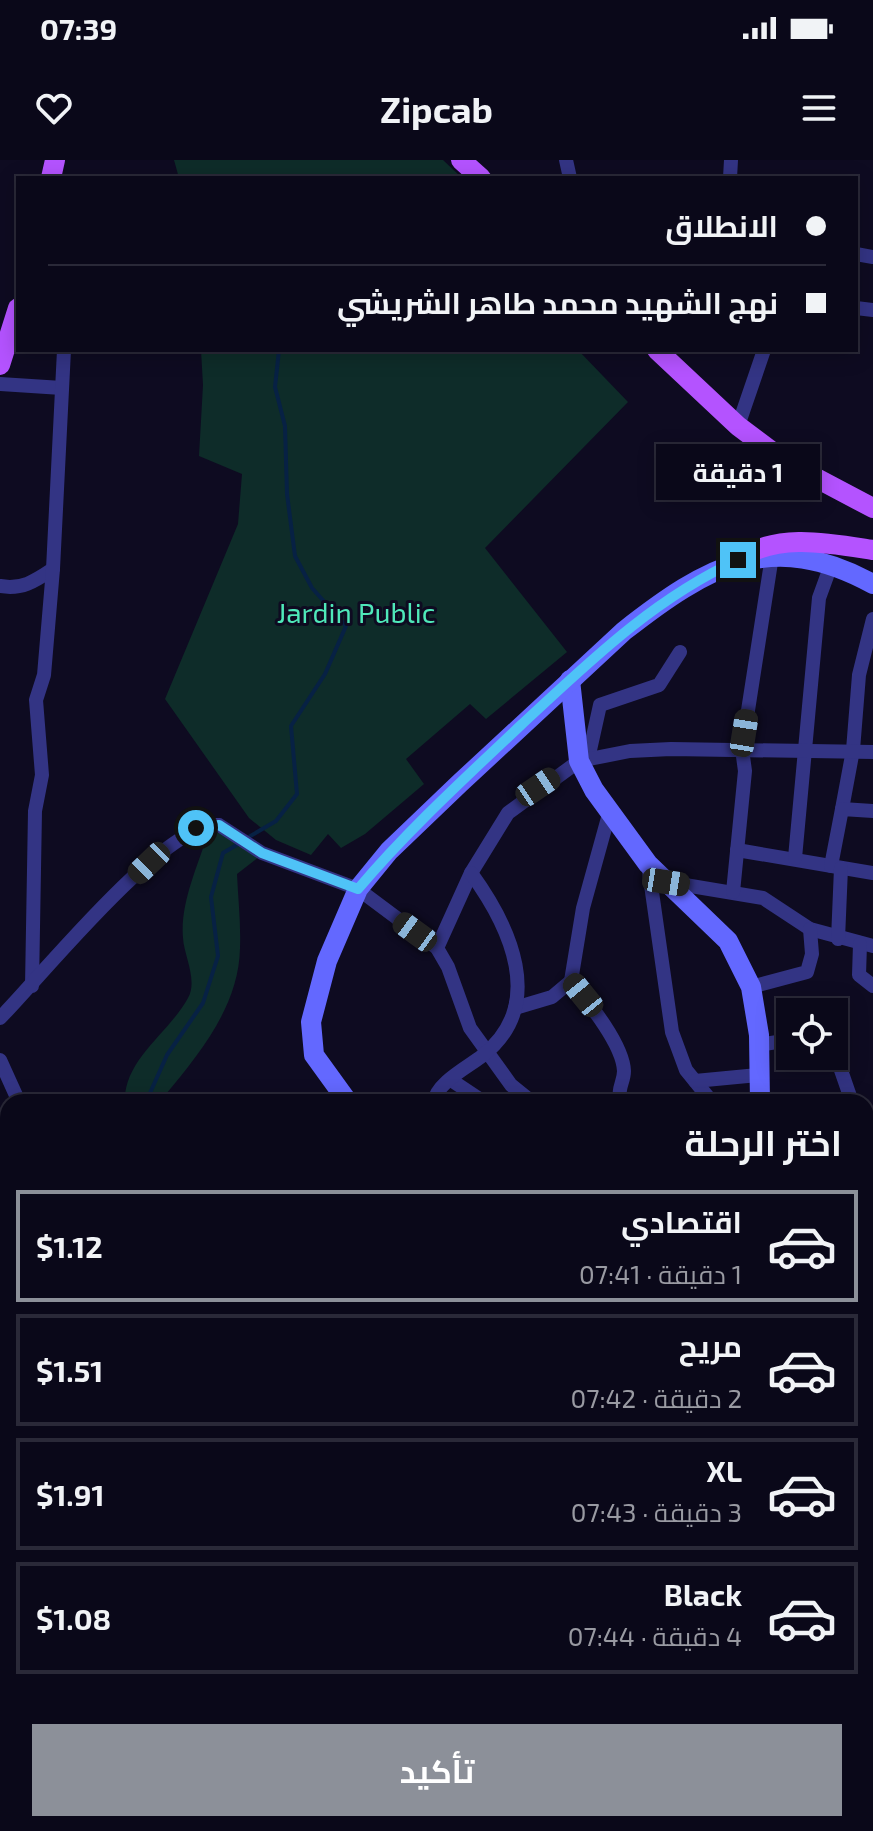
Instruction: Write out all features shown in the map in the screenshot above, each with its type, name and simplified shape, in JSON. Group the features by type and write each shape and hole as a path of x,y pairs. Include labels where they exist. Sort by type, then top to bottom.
{"main road":[{"path":"450,160 468,176"},
{"path":"461,160 479,176"},
{"path":"0,365 16,314"},
{"path":"659,352 741,420 792,453 873,493"},
{"path":"675,352 786,462 873,508"},
{"path":"738,560 762,546 790,543 827,542 873,550"}],"street":[{"path":"32,986 35,811 42,775 36,700 44,675 53,569 64,352"},
{"path":"741,420 763,352"},
{"path":"0,384 62,388"},
{"path":"733,892 745,771 742,749 772,556"},
{"path":"342,1094 314,1055 311,1022 327,961 358,889 409,832 570,680 657,605 738,560 772,556 831,565 873,584"},
{"path":"795,858 819,598 831,565"},
{"path":"0,586 14,589 27,585 53,569"},
{"path":"838,939 836,867 842,809 853,750 859,675 873,619"},
{"path":"575,704 600,705 659,685 680,652"},
{"path":"570,680 584,760 609,814 648,864 728,941 751,987 758,1045 759,1094"},
{"path":"584,760 600,705"},
{"path":"437,948 471,873 508,813 584,760 630,751 742,749 873,752"},
{"path":"842,809 873,811"},
{"path":"515,1008 552,997 571,981 583,908 609,814"},
{"path":"0,1018 32,986 58,952 149,863 196,828 209,824 230,830 262,853 358,889 437,948 448,967 464,1017 486,1053 522,1094"},
{"path":"737,850 873,873"},
{"path":"648,864 672,1032 683,1063 706,1094"},
{"path":"437,1094 486,1053 515,1008 518,977 509,937 496,907 471,873"},
{"path":"666,882 733,892 773,902 810,929 867,945 859,975 873,986"},
{"path":"751,987 807,972 812,954 810,929"},
{"path":"571,981 594,1009 613,1043 624,1071 619,1086 620,1094"},
{"path":"758,1045 776,1042"},
{"path":"0,1060 15,1094"},
{"path":"841,1070 849,1094"},
{"path":"695,1081 758,1075"},
{"path":"451,1080 472,1094"}],"green space":[{"path":"174,160 443,160 460,176 178,176"},
{"name":"Jardin Public","path":"201,352 580,352 628,402 485,548 567,652 486,719 470,704 406,759 424,784 365,834 341,848 328,834 311,855 276,840 249,818 165,699 238,524 242,474 199,456 203,385"},
{"path":"219,832 259,857 237,874 240,948 233,989 216,1027 166,1094 126,1094 131,1073 139,1060 180,1011 191,991 183,938 184,912 207,836"}],"waterway":[{"path":"247,838 276,821 297,794 291,726 325,674 346,626 312,588 295,556 287,494 285,426 275,387 279,352"},
{"path":"150,1094 167,1055 203,1003 218,956 211,897 223,853 240,843"}],"route":[{"path":"196,828 219,825 262,853 358,889 389,851 624,631 687,586 738,560"}]}
